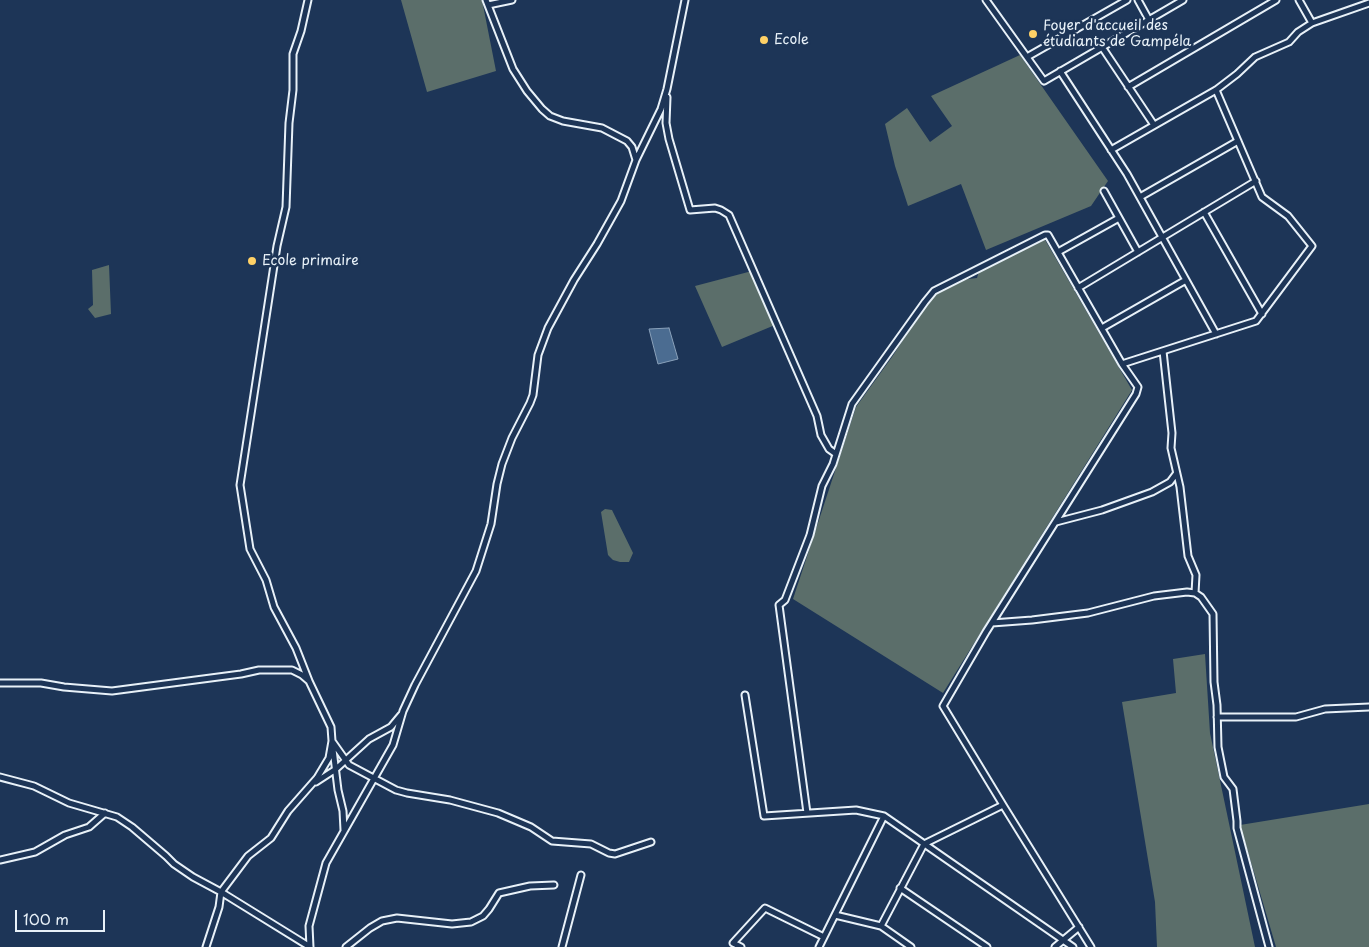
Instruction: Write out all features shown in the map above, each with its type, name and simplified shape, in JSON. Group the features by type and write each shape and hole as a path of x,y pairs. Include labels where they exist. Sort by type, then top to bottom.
{"street":[{"path":"308,0 292,54 293,90 289,123 286,207 277,246 240,485 250,549 266,580 274,607 296,648 331,727 344,831"},
{"path":"512,0 487,2 513,69 527,91 550,116 563,121 602,128 627,141 632,147 636,160"},
{"path":"310,947 309,926 326,863 393,745 403,711 415,685 476,571 490,526 502,464 512,438 530,403 533,394 538,354 548,328 621,201 636,160 660,109 667,89 685,0"},
{"path":"986,0 1044,81 1183,0"},
{"path":"1027,57 1126,0"},
{"path":"1138,0 1149,20"},
{"path":"1128,87 1267,2 1276,0"},
{"path":"1299,0 1312,23"},
{"path":"1112,150 1216,90 1255,57 1289,42 1298,32 1312,23 1369,2"},
{"path":"1102,47 1154,125"},
{"path":"1060,71 1112,150 1140,197 1216,334"},
{"path":"667,89 666,123 668,138 690,210 715,208 729,215 818,416 821,435 829,449 836,454"},
{"path":"1122,364 1256,322 1312,246 1288,216 1262,198 1216,90"},
{"path":"1140,197 1238,141"},
{"path":"1078,288 1256,181"},
{"path":"1104,191 1138,252"},
{"path":"1204,212 1262,314"},
{"path":"1058,252 1118,218"},
{"path":"807,813 779,605 784,600 810,535 822,486 836,454 852,404 934,291 1045,235 1048,236 1122,364 1138,386 1136,394 992,623 943,706 1090,947"},
{"path":"1102,328 1186,280"},
{"path":"1163,351 1172,433 1171,448 1180,487 1188,556 1196,574 1196,593"},
{"path":"1055,522 1102,510 1152,492 1170,482 1176,474"},
{"path":"992,623 1088,613 1154,596 1187,592 1196,593 1201,597 1213,614 1214,682 1218,747 1223,772 1233,789 1237,828 1269,947"},
{"path":"0,683 41,682 64,687 112,691 215,678 259,670 292,670 309,681"},
{"path":"745,695 764,816 856,810 884,816 1073,947"},
{"path":"1217,717 1296,717 1325,710 1369,707"},
{"path":"309,786 336,769 369,739 391,727 403,711"},
{"path":"332,741 349,765 396,790 450,800 498,813 531,827 552,841 591,844 614,854 651,842"},
{"path":"206,947 219,907 221,892 248,856 271,838 288,811 317,778 329,758 332,741"},
{"path":"0,777 34,786 69,803 116,817 132,827 174,864 193,877 221,892 310,947"},
{"path":"881,926 924,844 1003,804"},
{"path":"0,860 36,852 65,835 89,827 99,821 105,813"},
{"path":"819,947 884,816"},
{"path":"562,947 581,875"},
{"path":"346,947 382,921 397,918 452,924 471,922 483,916 499,894 530,886 554,885"},
{"path":"900,888 987,947"},
{"path":"740,947 733,943 765,908 824,937"},
{"path":"835,916 881,926 911,947"},
{"path":"1055,947 1078,927"}],"shaded area":[{"path":"401,0 482,0 496,71 427,92"},
{"path":"1020,55 1108,181 1091,206 986,250 961,184 908,206 895,166 885,124 907,108 930,142 952,126 931,96"},
{"path":"1044,238 1132,390 943,693 793,599 856,407 892,357 925,306 937,292 960,280 977,278 979,271"},
{"path":"109,265 111,314 95,318 88,309 93,305 92,270"},
{"path":"752,271 775,325 722,347 695,286"},
{"path":"605,509 612,510 633,553 629,562 613,560 608,555 601,512"},
{"path":"1205,654 1210,733 1255,947 1157,947 1155,902 1122,702 1176,693 1173,659"},
{"path":"1369,804 1369,947 1276,947 1240,825"}],"water":[{"path":"669,328 678,359 658,364 649,329"}],"place":[{"name":"Foyer d'accueil des étudiants de Gampéla","path":"1033,34"},
{"name":"Ecole","path":"764,40"},
{"name":"Ecole primaire","path":"252,261"}]}
